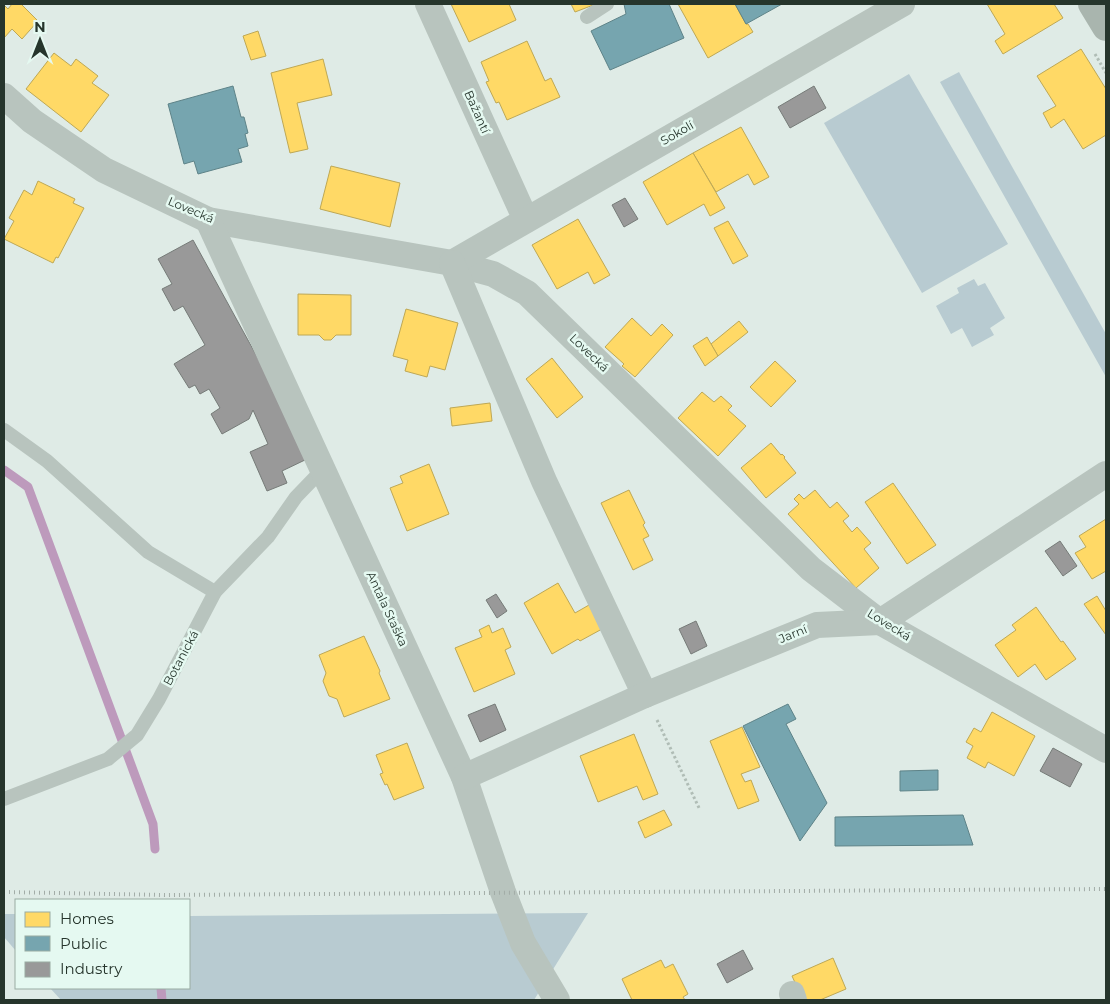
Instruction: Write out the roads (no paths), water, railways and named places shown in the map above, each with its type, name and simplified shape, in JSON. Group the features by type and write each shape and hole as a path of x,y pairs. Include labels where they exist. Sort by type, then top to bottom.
{"street":[{"name":"Bažantí","path":"428,4 526,220"},
{"name":"Sokolí","path":"452,263 902,4"},
{"path":"1092,4 1106,27"},
{"name":"Lovecká","path":"4,96 32,121 104,170 208,220 452,263 493,274 528,293 811,569 880,622 1106,750"},
{"name":"Antala Staška","path":"208,220 464,776 503,892 523,943 557,1000"},
{"path":"452,263 544,481 645,695"},
{"path":"880,622 1106,474"},
{"name":"Jarní","path":"464,776 645,695 817,625 880,622"}],"lane":[{"path":"587,17 607,4"},
{"path":"4,430 47,462 148,552 215,592"},
{"name":"Botanická","path":"4,799 108,759 137,735 159,699 215,592 268,537 296,497 323,469"}],"waterway":[{"path":"4,470 28,487 153,824 155,849"},
{"path":"161,989 162,1000"}],"railway":[{"path":"4,892 164,895 1106,889"}]}
